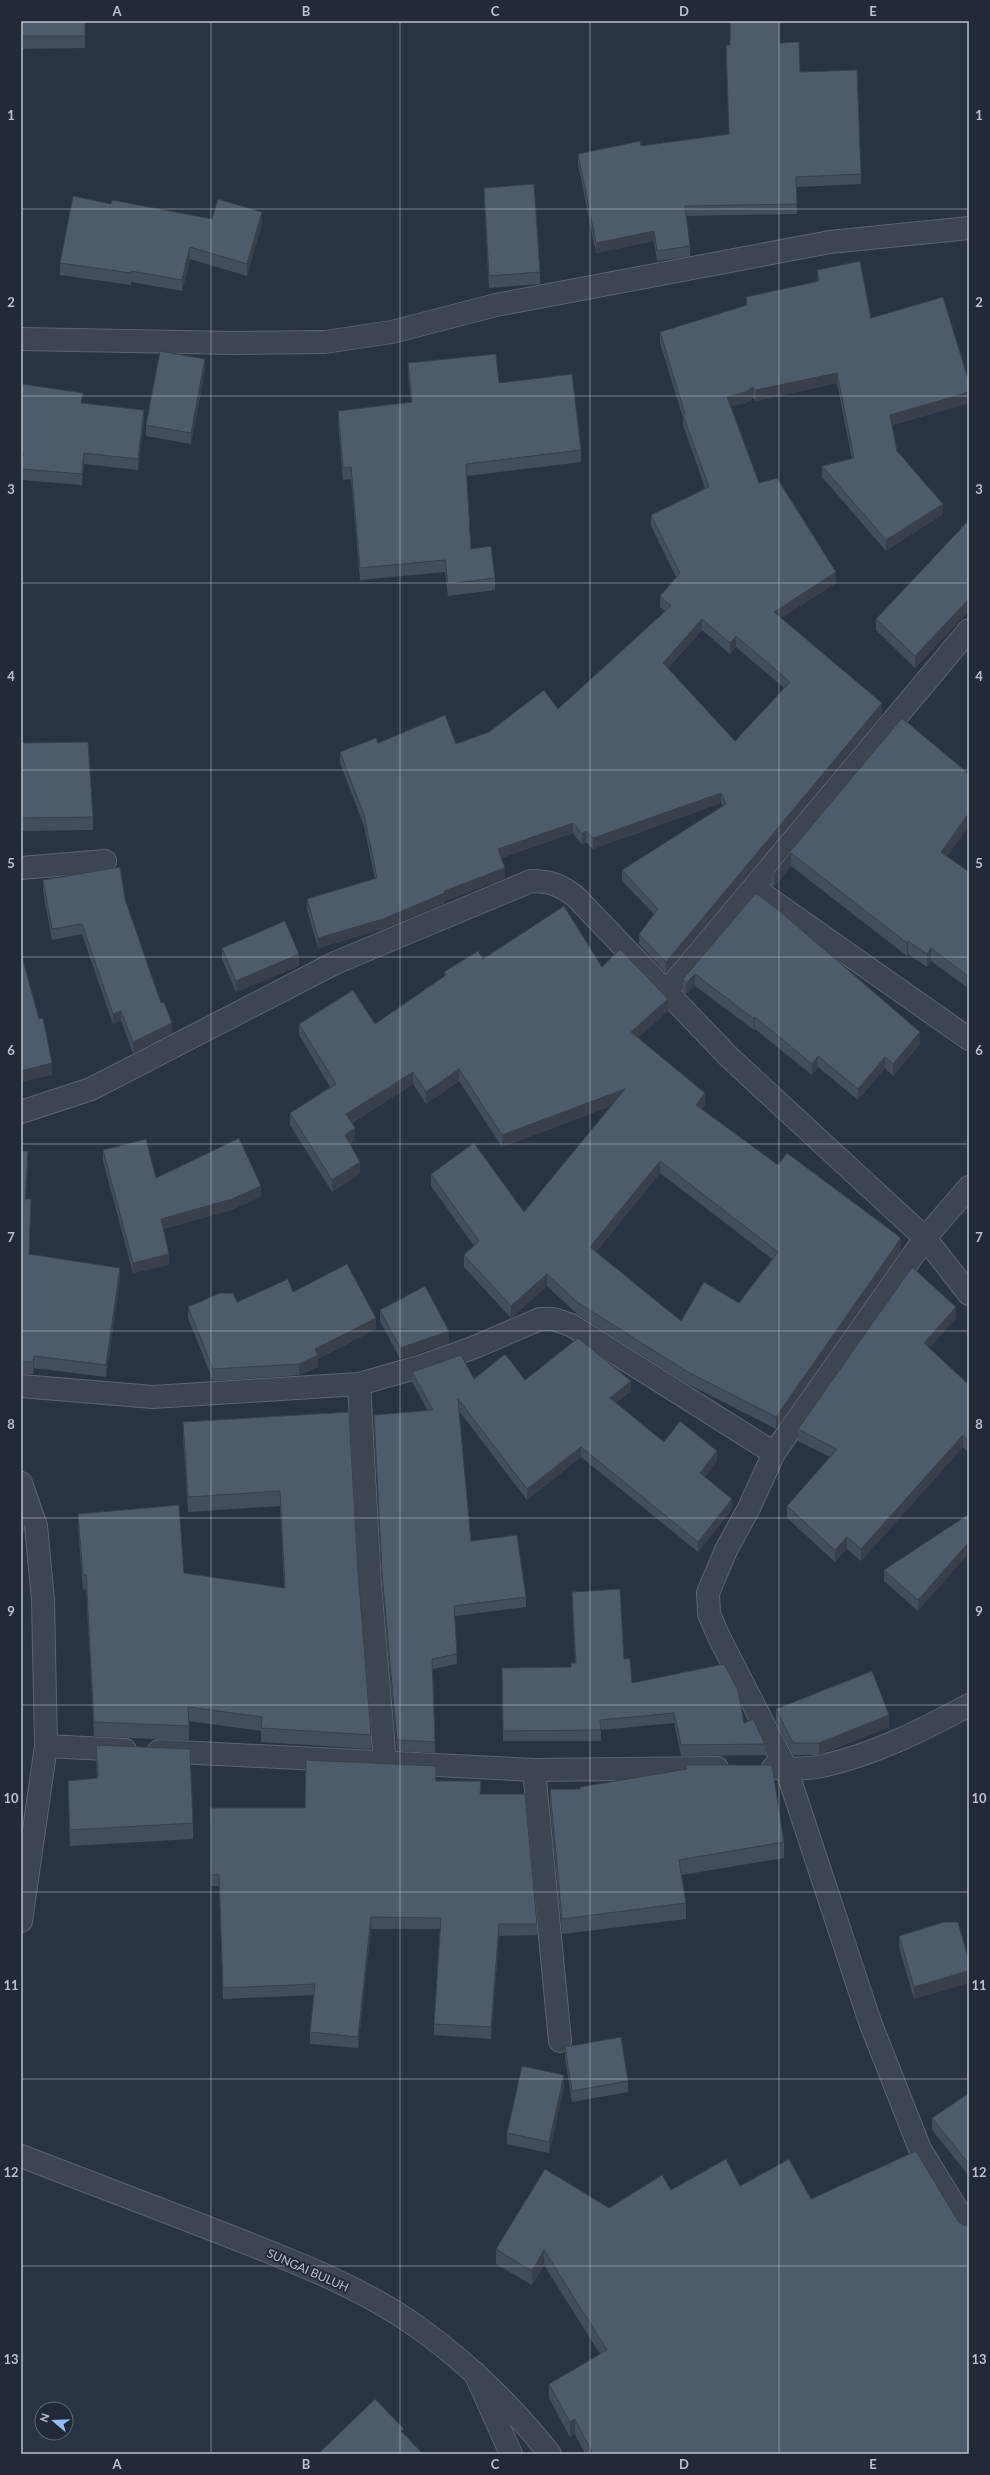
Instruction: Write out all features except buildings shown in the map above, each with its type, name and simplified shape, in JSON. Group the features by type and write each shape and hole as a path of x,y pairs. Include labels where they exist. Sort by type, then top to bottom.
{"street":[{"path":"21,339 236,343 325,342 392,332 496,305 830,242 969,228"},
{"path":"666,992 969,630"},
{"path":"21,868 105,861"},
{"path":"21,1112 91,1089 335,963 531,881 546,881 559,884 575,896 729,1057 926,1238 969,1294"},
{"path":"754,888 969,1039"},
{"path":"969,1187 926,1238 774,1453 749,1508 726,1550 708,1593 709,1614 719,1637 786,1768 870,2022 920,2149 969,2229"},
{"path":"21,1386 153,1397 360,1384 449,1357 540,1319 553,1319 571,1325 774,1453"},
{"path":"360,1384 370,1584 385,1762"},
{"path":"21,1483 36,1526 43,1600 46,1746 21,1921"},
{"path":"46,1746 534,1770 821,1767 871,1751 919,1731 969,1705"},
{"path":"534,1770 560,2042"},
{"name":"SUNGAI BULUH","path":"21,2156 314,2271 364,2296 416,2326 475,2373 522,2418 550,2454"},
{"path":"475,2373 511,2454"}]}
